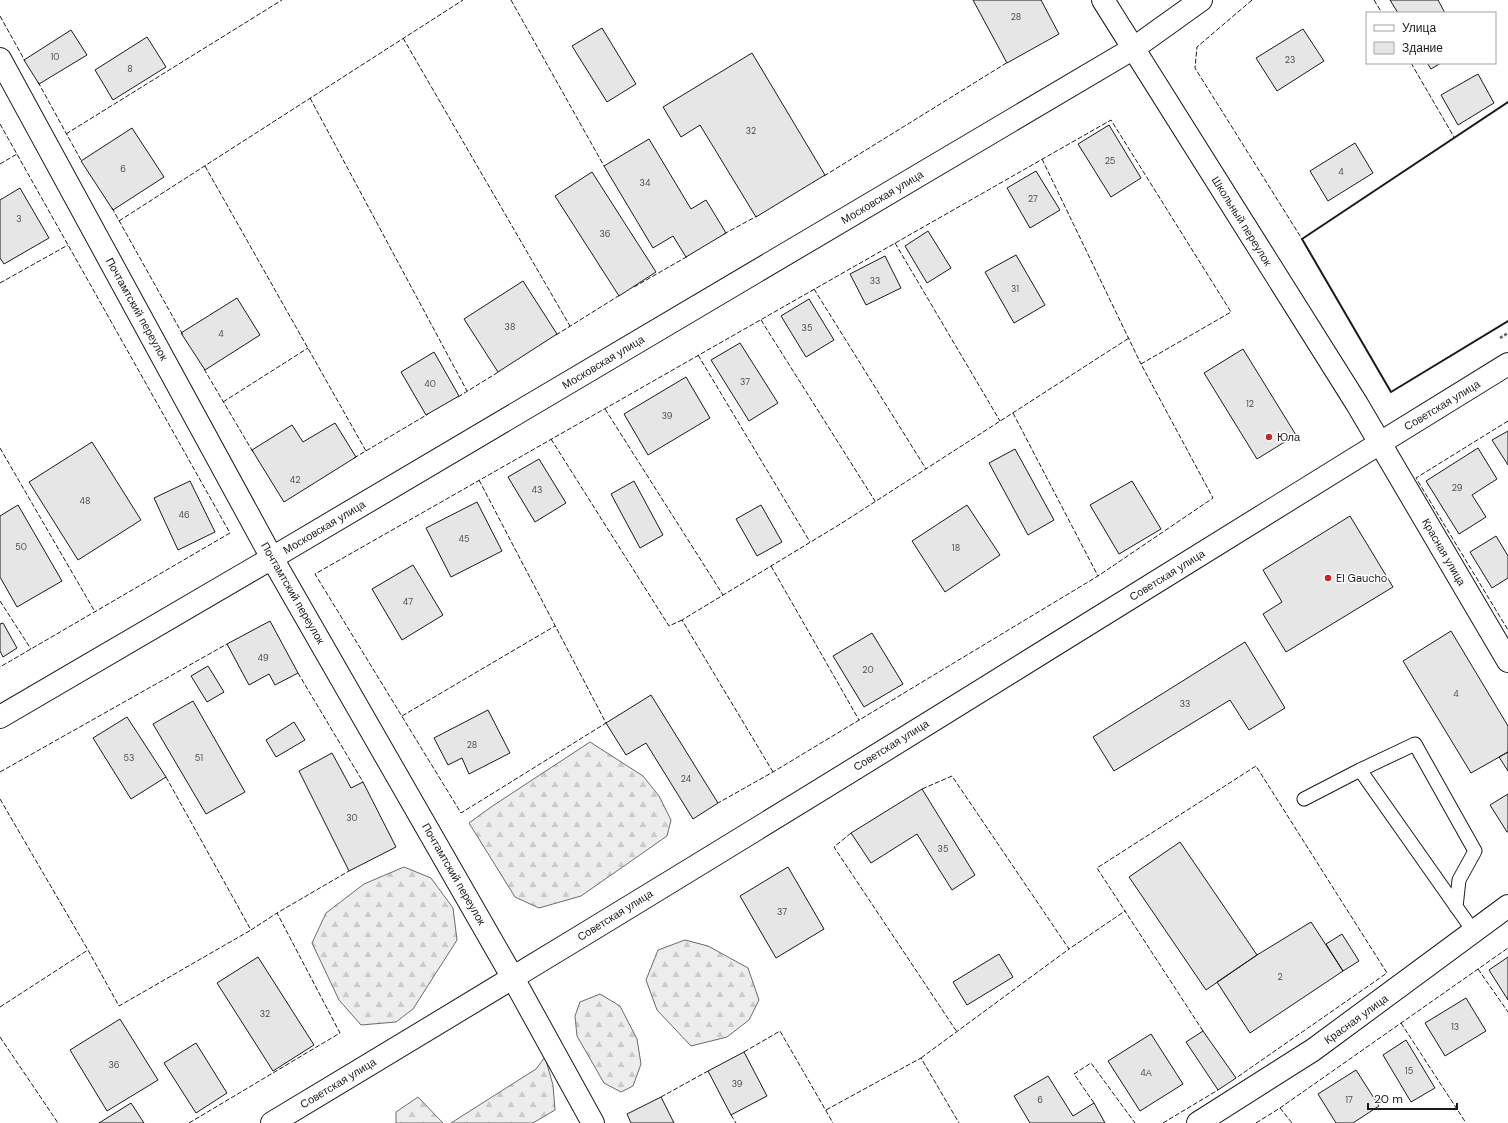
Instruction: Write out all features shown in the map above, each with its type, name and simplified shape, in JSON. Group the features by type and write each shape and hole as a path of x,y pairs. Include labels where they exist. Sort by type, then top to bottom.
{"street":[{"name":"Школьный переулок","path":"1103,0 1380,443"},
{"name":"Московская улица","path":"0,717 272,558 1134,48 1201,0"},
{"name":"Почтамтский переулок","path":"0,59 272,558 513,978 593,1123"},
{"name":"Советская улица","path":"272,1123 513,978 1508,364"},
{"name":"Красная улица","path":"1380,443 1508,661"},
{"name":"Красная улица","path":"1198,1123 1313,1050 1508,906"}],"lane":[{"path":"1304,799 1415,744 1475,851 1459,880 1456,907"},
{"path":"1360,770 1474,932"}],"green space":[{"path":"590,742 643,776 659,796 671,820 667,836 581,896 539,908 515,897 469,823"},
{"path":"404,867 431,878 453,908 457,940 413,1009 396,1022 361,1025 339,1000 312,943 326,913 364,884"},
{"path":"685,940 708,946 748,968 759,1000 749,1020 727,1037 691,1046 657,1010 646,980 658,950"},
{"path":"600,994 620,1006 637,1039 641,1064 633,1086 621,1092 604,1083 577,1036 575,1016 580,1002"},
{"path":"545,1057 553,1085 555,1110 533,1123 451,1123 536,1069"},
{"path":"418,1097 443,1123 396,1123 396,1112"}],"building":[{"path":"973,0 1041,0 1059,34 1007,63"},
{"path":"1390,0 1438,0 1444,12 1397,12"},
{"path":"602,28 636,84 607,102 572,46"},
{"path":"1303,29 1324,61 1277,91 1256,58"},
{"path":"71,30 87,55 39,84 24,60"},
{"path":"147,37 166,67 113,100 95,70"},
{"path":"752,53 825,175 756,217 700,125 681,137 663,107"},
{"path":"1428,64 1439,64 1431,69"},
{"path":"1478,74 1494,103 1458,125 1441,95"},
{"path":"1109,125 1141,178 1111,197 1078,144"},
{"path":"132,128 164,177 113,210 81,161"},
{"path":"649,139 691,209 706,200 726,233 686,257 673,236 653,248 604,166"},
{"path":"1355,143 1373,173 1328,201 1310,171"},
{"path":"1036,171 1060,210 1030,228 1007,188"},
{"path":"592,172 656,272 619,296 555,196"},
{"path":"20,188 49,238 4,264 0,258 0,200"},
{"path":"928,231 951,268 927,283 905,246"},
{"path":"1016,255 1045,305 1014,323 985,272"},
{"path":"885,256 901,288 866,305 850,274"},
{"path":"523,281 557,334 498,372 464,319"},
{"path":"237,298 260,335 205,370 181,333"},
{"path":"809,299 834,340 806,357 781,316"},
{"path":"740,343 778,403 749,421 711,360"},
{"path":"1243,349 1296,435 1257,459 1204,373"},
{"path":"434,352 459,396 426,415 401,372"},
{"path":"686,377 710,418 648,455 624,414"},
{"path":"335,423 356,457 284,502 252,450 292,425 303,442"},
{"path":"1508,431 1508,465 1492,440"},
{"path":"92,442 141,520 78,560 29,482"},
{"path":"1478,448 1497,479 1472,495 1486,517 1459,534 1426,481"},
{"path":"1015,449 1054,520 1028,535 989,463"},
{"path":"539,459 566,503 535,522 508,477"},
{"path":"190,481 215,532 178,550 154,498"},
{"path":"634,481 663,535 640,548 611,494"},
{"path":"1132,481 1161,529 1119,554 1090,505"},
{"path":"477,502 502,551 451,577 426,528"},
{"path":"18,505 62,581 17,607 0,577 0,516"},
{"path":"761,505 782,542 757,556 736,519"},
{"path":"967,505 1000,555 945,592 912,541"},
{"name":"El Gaucho","path":"1350,516 1393,587 1286,652 1263,614 1282,602 1263,570"},
{"path":"1496,536 1508,556 1508,578 1492,588 1470,552"},
{"path":"413,565 443,615 402,640 372,589"},
{"path":"270,621 298,673 275,685 269,674 249,685 227,644"},
{"path":"3,623 17,648 3,657 0,651 0,624"},
{"path":"1451,631 1508,726 1508,752 1471,773 1403,661"},
{"path":"872,633 903,684 864,707 833,656"},
{"path":"1245,642 1285,708 1249,730 1230,700 1114,771 1093,737"},
{"path":"208,666 224,692 207,702 191,676"},
{"path":"651,695 718,803 693,819 646,743 626,755 606,723"},
{"path":"193,701 245,792 206,814 153,724"},
{"path":"488,710 510,753 469,774 462,758 448,765 434,738"},
{"path":"127,717 166,777 131,799 93,738"},
{"path":"294,722 305,740 276,757 266,740"},
{"path":"1508,752 1508,771 1499,757"},
{"path":"332,753 351,788 363,782 396,847 349,871 299,771"},
{"path":"922,789 975,875 952,890 917,834 871,863 851,833"},
{"path":"1508,794 1508,832 1507,832 1490,805"},
{"path":"1180,842 1257,955 1206,990 1129,877"},
{"path":"788,867 824,929 776,958 740,896"},
{"path":"1311,922 1343,971 1250,1033 1217,982 1257,955"},
{"path":"1342,934 1359,961 1343,971 1326,944"},
{"path":"999,954 1013,977 967,1005 953,982"},
{"path":"258,957 314,1045 273,1071 217,983"},
{"path":"1508,957 1508,1000 1489,970"},
{"path":"1466,998 1486,1031 1445,1056 1425,1023"},
{"path":"120,1019 158,1080 107,1111 70,1050"},
{"path":"1203,1031 1236,1078 1218,1090 1186,1042"},
{"path":"1151,1034 1183,1084 1140,1111 1108,1061"},
{"path":"1406,1040 1435,1088 1411,1102 1383,1055"},
{"path":"196,1043 227,1093 196,1113 164,1063"},
{"path":"744,1052 767,1096 731,1115 708,1071"},
{"path":"1356,1070 1379,1106 1353,1123 1336,1123 1318,1094"},
{"path":"1048,1076 1073,1116 1094,1103 1105,1123 1030,1123 1014,1096"},
{"path":"661,1097 674,1123 631,1123 627,1114"},
{"path":"131,1103 144,1123 99,1123"}],"fence":[{"path":"66,134 282,0"},
{"path":"119,221 463,0"},
{"path":"511,0 604,166"},
{"path":"1252,0 1197,47 1195,68 1302,239"},
{"path":"1374,0 1381,12"},
{"path":"0,16 25,61"},
{"path":"403,38 570,326"},
{"path":"824,176 1008,62"},
{"path":"1412,64 1454,137"},
{"path":"38,82 82,162"},
{"path":"310,98 467,391"},
{"path":"479,480 606,723 461,813 315,574 1111,120 1231,312 1141,364 1213,498 1098,576 773,772 718,803"},
{"path":"0,124 230,533 0,667"},
{"path":"0,164 17,154"},
{"path":"1042,159 1141,364"},
{"path":"205,166 366,451"},
{"path":"112,208 183,335"},
{"path":"724,234 757,216"},
{"path":"895,243 1000,421"},
{"path":"0,283 68,245"},
{"path":"634,287 688,256"},
{"path":"814,289 926,469"},
{"path":"556,335 620,295"},
{"path":"761,320 875,501"},
{"path":"773,772 682,620 842,523 1129,338"},
{"path":"223,402 308,348"},
{"path":"698,355 810,542"},
{"path":"204,369 253,452"},
{"path":"458,397 500,371"},
{"path":"605,409 723,595"},
{"path":"1013,413 1098,576"},
{"path":"354,458 428,414"},
{"path":"1508,421 1416,478 1508,630"},
{"path":"551,439 669,626 682,620"},
{"path":"0,448 95,612"},
{"path":"771,566 859,720"},
{"path":"0,601 31,649"},
{"path":"402,716 555,626"},
{"path":"0,772 227,644"},
{"path":"298,673 363,782"},
{"path":"1203,1031 1097,868 1256,766 1387,973 1236,1078"},
{"path":"922,789 952,776 1069,949 1125,911"},
{"path":"166,777 251,930 277,913"},
{"path":"0,799 88,950"},
{"path":"851,833 834,847 957,1032"},
{"path":"189,1123 340,1033 277,913 349,871"},
{"path":"0,1007 88,950 119,1006 251,930"},
{"path":"1256,1123 1280,1108 1508,948"},
{"path":"921,1058 1069,949"},
{"path":"1478,969 1508,1012"},
{"path":"1401,1023 1466,1123"},
{"path":"744,1052 780,1031 833,1123"},
{"path":"0,1037 58,1123"},
{"path":"826,1110 921,1058 959,1123"},
{"path":"1094,1103 1074,1074 1091,1063 1135,1123"},
{"path":"661,1097 708,1071"},
{"path":"1163,1123 1218,1090"},
{"path":"1280,1108 1292,1123"},
{"path":"731,1115 736,1123"}],"wall":[{"path":"1508,102 1302,239 1391,392 1508,321"}],"place":[{"name":"Юла","path":"1269,437"},
{"name":"El Gaucho","path":"1328,578"}]}
